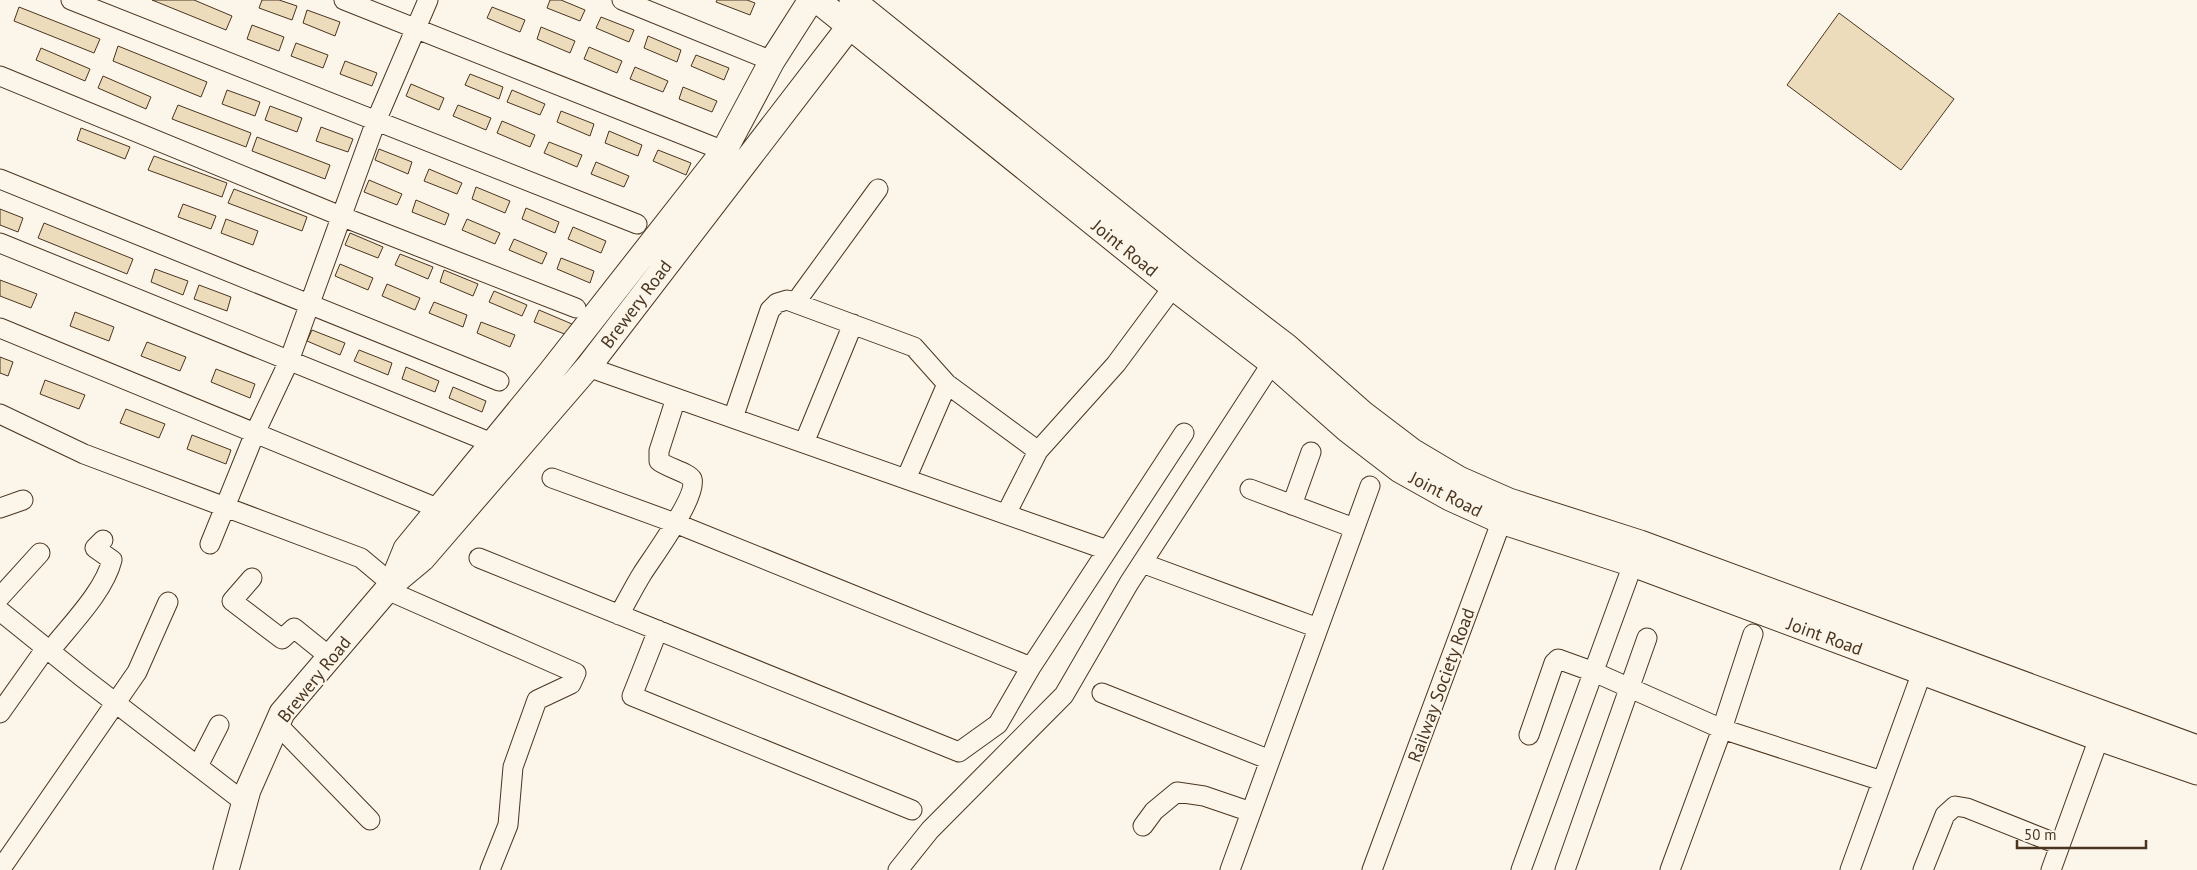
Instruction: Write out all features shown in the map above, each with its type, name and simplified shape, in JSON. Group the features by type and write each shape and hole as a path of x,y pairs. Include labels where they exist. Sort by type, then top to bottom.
{"main road":[{"name":"Brewery Road","path":"390,587 406,549 437,508 556,366 724,151 772,61 811,0"},
{"name":"Joint Road","path":"817,0 855,11 1286,346 1362,414 1412,451 1460,479 1505,511 1633,564 1922,672 2111,734 2197,748"},
{"name":"Brewery Road","path":"226,870 244,802 282,713 390,587 422,559 588,367 855,11"},
{"name":"Joint Road","path":"855,11 1173,287 1272,363 1348,430 1400,470 1450,498 1640,543 2111,734 2197,772"}],"street":[{"path":"71,0 637,224"},
{"path":"344,0 724,151"},
{"path":"210,544 255,433 289,361 376,121 428,0"},
{"path":"622,0 772,61"},
{"path":"0,76 342,217 576,308"},
{"path":"0,179 500,381"},
{"path":"796,303 878,189"},
{"path":"0,243 492,443"},
{"path":"1006,514 1038,451 1116,364 1173,287"},
{"path":"733,418 770,310 777,303 787,300 914,347 947,384 1038,451"},
{"path":"804,443 853,324"},
{"path":"0,328 437,508"},
{"path":"898,870 930,830 1064,695 1142,563 1272,363"},
{"path":"588,367 1107,550"},
{"path":"906,479 947,384"},
{"path":"620,615 642,573 675,523 692,488 692,480 689,475 666,467 659,461 659,451 676,398"},
{"path":"0,414 84,454 361,558 390,587 576,673 571,684 537,700 513,767 508,825 490,870"},
{"path":"479,558 959,752 998,724 1031,667 1184,433"},
{"path":"1292,505 1311,452"},
{"path":"552,478 675,523 1031,667"},
{"path":"1230,870 1370,486"},
{"path":"1250,490 1354,528"},
{"path":"0,508 23,500"},
{"name":"Railway Society Road","path":"1372,870 1505,511"},
{"path":"0,713 48,650 90,600 110,569 112,560 95,548 103,540"},
{"path":"0,597 40,553"},
{"path":"1142,563 1318,628"},
{"path":"1521,870 1633,564"},
{"path":"252,578 232,601 282,640 294,628 330,657"},
{"path":"0,870 114,703 138,672 168,602"},
{"path":"0,611 114,703 244,802"},
{"path":"658,630 632,696 912,810"},
{"path":"1670,870 1722,729 1753,634"},
{"path":"1565,870 1647,638"},
{"path":"1529,735 1554,663 1558,659 1594,672 1722,729 1882,781"},
{"path":"1850,870 1922,672"},
{"path":"1102,693 1270,760"},
{"path":"277,724 370,820"},
{"path":"198,766 218,725"},
{"path":"2051,870 2060,845 2111,734"},
{"path":"1143,826 1154,811 1177,792 1204,796 1251,812"},
{"path":"1923,870 1945,815 1955,806 1967,808 2060,845"}],"building":[{"path":"152,0 194,0 232,16 226,30"},
{"path":"262,0 279,0 297,6 292,20 259,8"},
{"path":"550,0 561,0 585,10 580,21 547,8"},
{"path":"717,0 747,0 755,3 750,15 716,2"},
{"path":"19,7 100,39 94,53 14,21"},
{"path":"492,7 525,20 520,32 487,18"},
{"path":"307,10 340,22 335,36 303,23"},
{"path":"1839,13 1954,99 1901,170 1787,85"},
{"path":"601,17 634,30 629,42 596,28"},
{"path":"252,25 284,37 279,51 247,39"},
{"path":"541,27 575,41 570,53 537,39"},
{"path":"648,36 681,50 677,62 644,48"},
{"path":"296,43 328,55 323,68 291,56"},
{"path":"118,46 207,82 201,97 113,61"},
{"path":"589,47 622,61 617,73 584,59"},
{"path":"41,48 90,69 85,81 36,60"},
{"path":"696,55 729,68 724,80 691,66"},
{"path":"345,61 377,73 372,86 340,74"},
{"path":"635,67 668,81 663,92 630,79"},
{"path":"470,74 503,87 499,99 465,85"},
{"path":"103,76 151,97 146,109 98,88"},
{"path":"411,84 444,98 439,110 406,96"},
{"path":"683,87 717,101 712,112 679,99"},
{"path":"227,90 260,102 255,116 222,104"},
{"path":"512,90 545,104 540,115 507,102"},
{"path":"178,105 251,133 246,147 172,119"},
{"path":"458,105 491,118 486,130 453,116"},
{"path":"270,106 302,118 297,132 265,120"},
{"path":"561,111 594,124 590,136 557,122"},
{"path":"502,121 535,135 530,147 497,133"},
{"path":"321,127 353,139 348,152 316,141"},
{"path":"81,128 130,147 125,159 77,140"},
{"path":"609,131 642,145 638,156 605,143"},
{"path":"257,137 330,165 325,179 252,151"},
{"path":"549,142 582,155 577,167 544,153"},
{"path":"379,149 412,162 408,174 375,160"},
{"path":"658,150 691,163 686,175 653,161"},
{"path":"154,156 227,183 222,197 148,170"},
{"path":"596,162 629,176 624,187 591,174"},
{"path":"429,169 462,183 457,194 424,181"},
{"path":"369,180 402,194 397,205 364,192"},
{"path":"476,187 510,201 505,213 472,199"},
{"path":"234,189 307,217 302,231 228,203"},
{"path":"416,200 449,214 445,225 412,212"},
{"path":"183,204 216,216 211,229 178,217"},
{"path":"526,208 559,222 555,233 522,219"},
{"path":"0,209 23,218 18,232 0,225"},
{"path":"226,219 258,231 253,245 221,233"},
{"path":"467,219 500,233 495,244 462,230"},
{"path":"44,223 133,259 127,274 38,238"},
{"path":"573,227 606,241 601,253 568,239"},
{"path":"350,233 383,247 378,258 345,245"},
{"path":"514,239 547,253 542,264 509,250"},
{"path":"400,254 433,267 428,279 395,265"},
{"path":"561,258 594,271 590,283 557,269"},
{"path":"340,264 373,278 368,290 335,276"},
{"path":"155,269 188,281 183,295 151,282"},
{"path":"444,270 478,284 473,296 440,282"},
{"path":"0,280 37,294 31,308 0,296"},
{"path":"387,284 420,298 415,310 382,296"},
{"path":"199,285 231,297 227,311 194,299"},
{"path":"494,291 527,305 522,316 489,302"},
{"path":"434,302 467,315 463,327 429,313"},
{"path":"539,310 572,324 567,335 534,322"},
{"path":"75,312 114,327 109,341 70,326"},
{"path":"481,322 515,335 510,347 477,333"},
{"path":"312,330 345,343 340,355 307,341"},
{"path":"147,342 186,357 180,371 141,356"},
{"path":"359,350 392,363 388,375 354,361"},
{"path":"0,357 13,362 8,376 0,373"},
{"path":"406,367 439,381 435,392 402,379"},
{"path":"216,369 255,384 250,398 211,382"},
{"path":"45,380 85,395 79,409 40,394"},
{"path":"453,387 486,401 482,412 449,398"},
{"path":"126,409 165,424 159,438 120,423"},
{"path":"192,435 231,450 226,464 187,449"}]}
